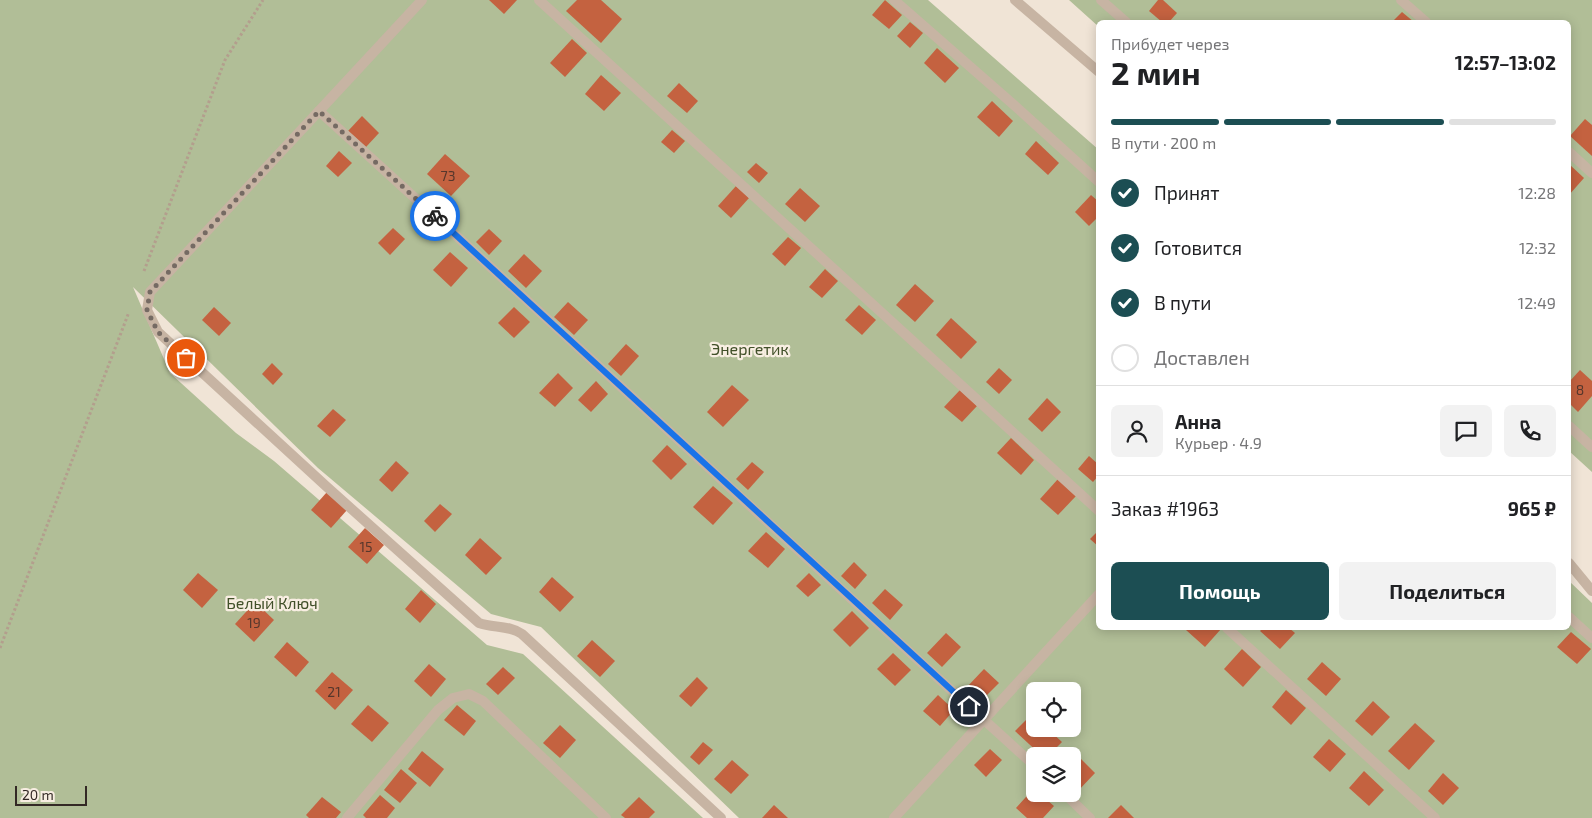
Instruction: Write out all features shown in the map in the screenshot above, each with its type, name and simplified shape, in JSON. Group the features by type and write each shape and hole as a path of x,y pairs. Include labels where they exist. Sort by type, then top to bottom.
{"lane":[{"path":"422,0 150,292 147,310 158,332 479,623 517,631 721,818"},
{"path":"539,0 1096,508"},
{"path":"894,0 1096,179"},
{"path":"1015,0 1096,69"},
{"path":"1101,0 1124,20"},
{"path":"1401,0 1424,20"},
{"path":"319,111 1026,758"},
{"path":"1571,154 1592,173"},
{"path":"1571,428 1592,447"},
{"path":"1571,565 1592,591"},
{"path":"894,818 1096,597"},
{"path":"1571,619 1592,638"},
{"path":"1229,630 1435,818"},
{"path":"347,818 438,710 453,698 469,694 483,701 605,818"},
{"path":"1073,802 1090,818"}],"path":[{"path":"143,274 225,60 263,0"},
{"path":"0,648 129,312"}],"green space":[{"name":"Энергетик","path":"0,0 928,0 1096,147 1096,630 1571,630 1571,583 1592,603 1592,818 739,818 541,627 491,614 318,468 133,287 170,373 236,433 274,461 487,645 523,654 703,818 0,818"},
{"path":"1069,0 1592,0 1592,472 1571,453 1571,20 1096,20 1096,24"}],"building":[{"path":"489,0 517,0 504,14"},
{"path":"577,0 601,0 622,19 601,43 566,11"},
{"path":"885,0 902,15 889,29 872,15"},
{"path":"1158,0 1163,0 1177,13 1171,20 1160,20 1149,11"},
{"path":"1402,12 1412,20 1394,20"},
{"path":"910,22 923,33 910,48 897,36"},
{"path":"572,39 587,53 565,77 550,63"},
{"path":"937,48 959,68 945,83 924,63"},
{"path":"601,75 621,93 604,111 585,94"},
{"path":"679,83 698,101 687,113 667,96"},
{"path":"992,101 1013,121 999,137 977,117"},
{"path":"362,116 379,133 366,147 348,131"},
{"path":"1585,119 1592,125 1592,156 1571,137"},
{"path":"672,130 685,141 674,153 661,142"},
{"path":"1036,141 1059,163 1048,175 1025,154"},
{"path":"339,151 352,163 338,177 326,166"},
{"path":"445,154 470,176 451,196 427,174"},
{"path":"756,163 768,173 759,183 747,172"},
{"path":"1571,166 1584,178 1571,193"},
{"path":"736,186 749,198 731,218 718,206"},
{"path":"800,188 820,206 805,222 785,204"},
{"path":"1091,195 1096,199 1096,219 1089,226 1075,212"},
{"path":"393,228 405,239 390,255 378,243"},
{"path":"489,229 502,241 489,255 476,242"},
{"path":"788,237 801,248 785,266 772,254"},
{"path":"450,252 468,268 451,287 433,270"},
{"path":"524,254 542,271 526,288 508,271"},
{"path":"825,269 838,281 822,298 809,287"},
{"path":"915,284 934,301 915,322 896,305"},
{"path":"568,302 588,320 574,335 554,317"},
{"path":"859,305 876,320 862,335 845,320"},
{"path":"214,307 231,323 219,336 202,320"},
{"path":"514,307 530,322 514,338 498,323"},
{"path":"951,318 977,342 961,359 936,335"},
{"path":"626,344 639,356 621,376 608,364"},
{"path":"272,363 283,374 273,385 262,374"},
{"path":"999,368 1012,380 999,394 986,382"},
{"path":"1580,370 1592,381 1592,396 1578,412 1571,405 1571,380"},
{"path":"558,373 573,388 555,407 539,393"},
{"path":"596,381 608,394 591,412 578,400"},
{"path":"732,385 749,400 723,427 707,412"},
{"path":"960,390 977,406 962,422 944,407"},
{"path":"1047,398 1061,412 1042,432 1028,419"},
{"path":"333,409 346,420 330,437 317,426"},
{"path":"1011,438 1034,460 1021,475 997,453"},
{"path":"667,445 687,464 671,480 652,461"},
{"path":"1089,456 1096,462 1096,478 1093,482 1078,469"},
{"path":"396,461 409,473 392,492 379,480"},
{"path":"752,462 764,472 748,490 736,479"},
{"path":"1058,479 1076,496 1058,515 1040,499"},
{"path":"713,486 733,503 713,525 693,507"},
{"path":"327,492 347,510 331,528 311,510"},
{"path":"440,504 452,514 435,532 424,521"},
{"path":"365,528 384,545 367,564 348,547"},
{"path":"766,532 785,549 768,568 748,551"},
{"path":"1096,533 1096,544 1090,539"},
{"path":"480,538 502,558 486,575 465,555"},
{"path":"854,562 867,575 855,589 841,576"},
{"path":"198,573 218,590 202,608 183,590"},
{"path":"809,573 821,585 808,597 796,586"},
{"path":"552,577 574,597 560,612 539,592"},
{"path":"885,589 903,605 890,620 872,603"},
{"path":"421,590 436,604 420,623 405,609"},
{"path":"255,602 274,620 254,642 235,624"},
{"path":"852,611 869,628 850,647 833,630"},
{"path":"1186,630 1220,630 1205,647"},
{"path":"1291,630 1295,633 1280,649 1260,631"},
{"path":"1571,632 1591,649 1577,664 1557,647"},
{"path":"946,633 961,647 942,667 927,653"},
{"path":"592,640 615,661 600,677 577,656"},
{"path":"287,642 309,662 296,677 274,657"},
{"path":"1242,649 1261,667 1243,687 1224,669"},
{"path":"893,653 911,670 895,686 877,669"},
{"path":"1322,662 1341,679 1326,696 1307,679"},
{"path":"429,664 446,679 431,697 414,681"},
{"path":"503,667 515,678 498,695 486,684"},
{"path":"984,669 999,683 981,701 966,688"},
{"path":"332,672 353,690 335,710 315,691"},
{"path":"697,677 708,688 691,707 679,696"},
{"path":"1286,690 1306,708 1291,725 1272,707"},
{"path":"938,695 954,710 940,726 923,711"},
{"path":"1373,701 1390,717 1372,736 1355,721"},
{"path":"368,705 389,723 372,742 351,724"},
{"path":"457,705 476,721 464,736 444,720"},
{"path":"1026,720 1026,737 1057,737 1062,742 1057,747 1032,747 1015,731"},
{"path":"1415,723 1435,741 1409,770 1388,751"},
{"path":"560,725 576,740 560,758 543,743"},
{"path":"1329,739 1346,754 1330,772 1313,757"},
{"path":"703,742 713,750 699,765 690,757"},
{"path":"990,749 1002,760 986,777 974,765"},
{"path":"422,751 444,769 430,787 408,769"},
{"path":"1081,759 1095,773 1081,788"},
{"path":"732,760 749,775 731,794 714,779"},
{"path":"401,769 417,783 400,803 384,790"},
{"path":"1364,771 1384,790 1369,806 1349,788"},
{"path":"1443,773 1459,788 1443,805 1428,791"},
{"path":"380,795 395,808 387,818 366,818 363,815"},
{"path":"322,797 341,812 336,818 309,818 306,815"},
{"path":"639,797 655,812 649,818 625,818 621,815"},
{"path":"1026,797 1026,802 1049,802 1054,806 1043,818 1027,818 1016,808"},
{"path":"774,805 788,818 762,818"},
{"path":"1121,805 1134,818 1108,818"}],"way so far":[{"path":"186,358 158,332 147,310 150,292 319,111 435,216"}],"route":[{"path":"435,216 969,706"}],"park label":[{"name":"Белый Ключ","path":"272,602"}]}
